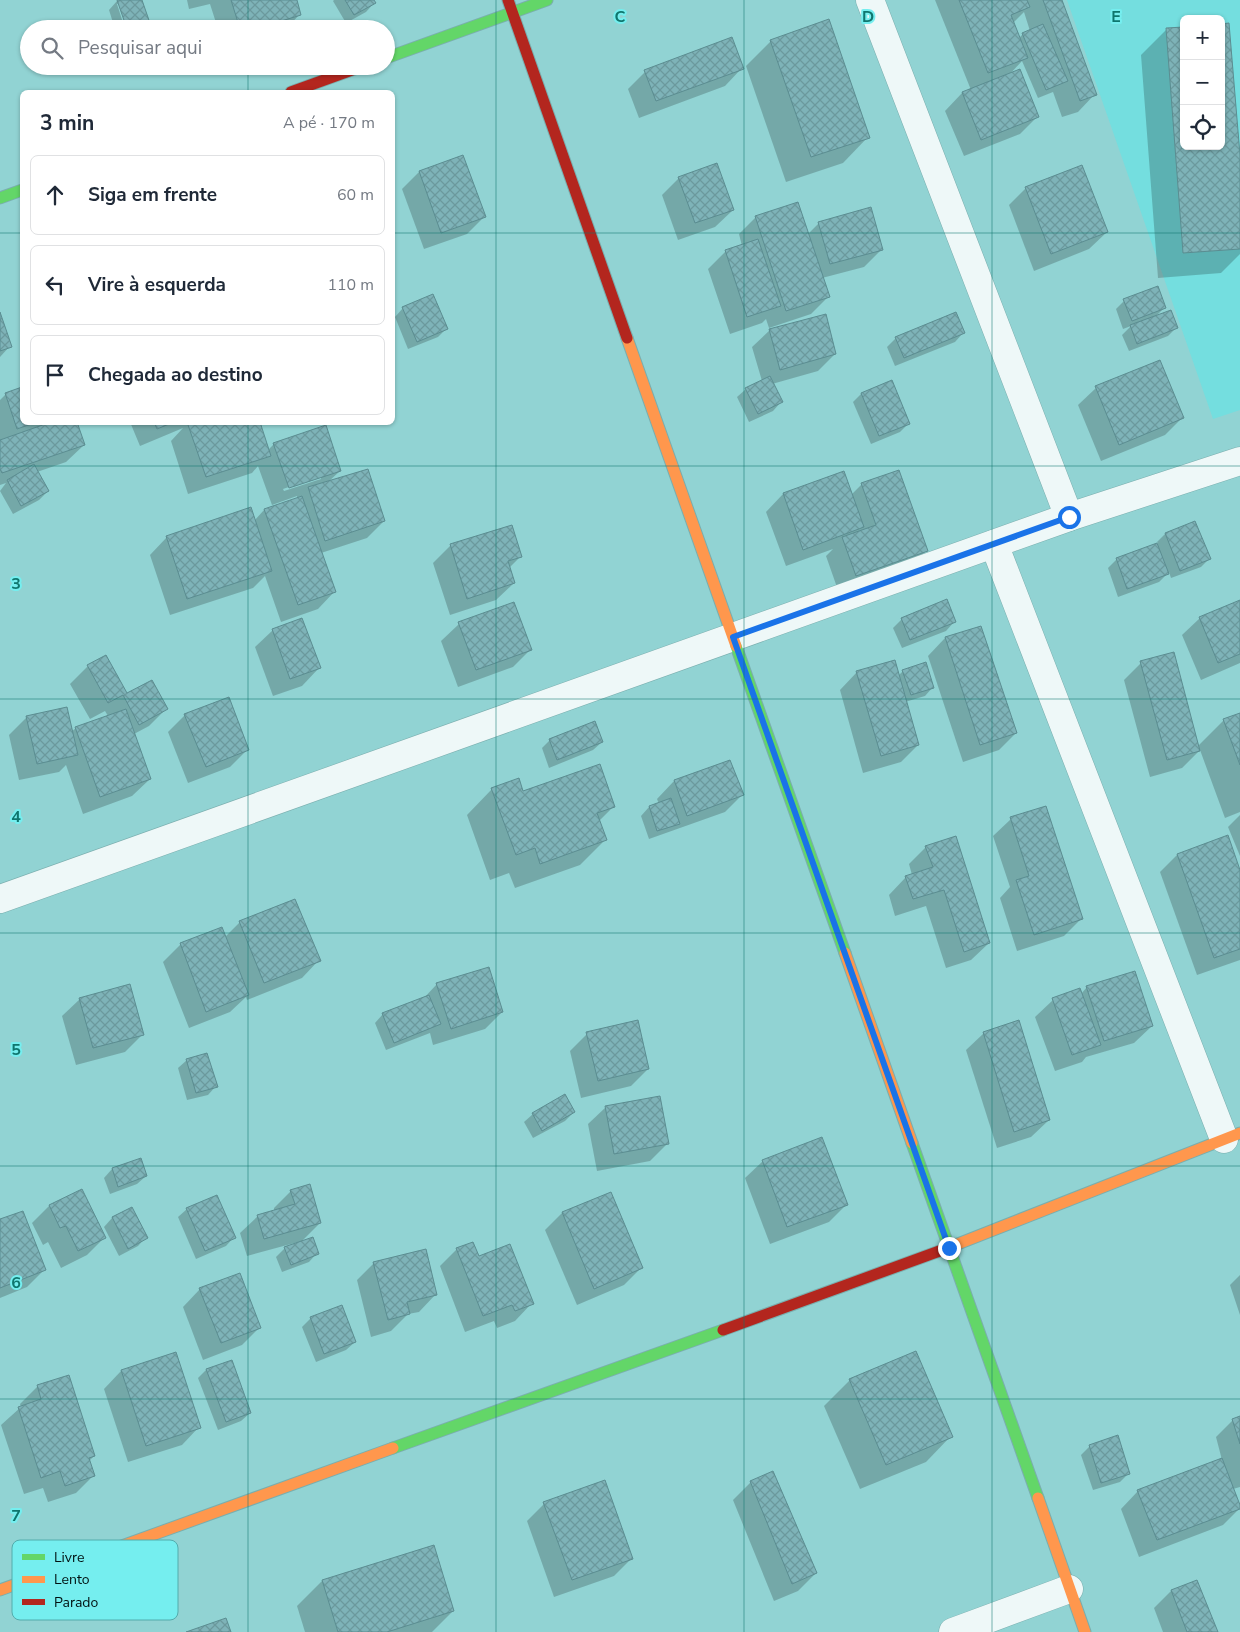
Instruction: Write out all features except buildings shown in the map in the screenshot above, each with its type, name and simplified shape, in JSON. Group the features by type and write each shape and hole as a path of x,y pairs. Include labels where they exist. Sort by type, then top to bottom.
{"street":[{"path":"508,0 1085,1632"},
{"path":"395,55 546,0"},
{"path":"870,0 1069,517"},
{"path":"297,90 338,75"},
{"path":"0,198 20,191"},
{"path":"0,899 1069,517 1240,461"},
{"path":"139,1540 949,1248 1232,1136 994,544"},
{"path":"0,1590 12,1586"},
{"path":"954,1632 1070,1589"}],"shaded area":[{"path":"1067,0 1240,0 1240,410 1213,419"}],"traffic: fast":[{"path":"395,55 547,0"},
{"path":"0,198 20,191"},
{"path":"736,646 845,953"},
{"path":"912,1143 1038,1498"},
{"path":"393,1448 723,1330"}],"traffic: slow":[{"path":"627,338 736,646"},
{"path":"845,953 912,1143"},
{"path":"945,1249 1240,1133"},
{"path":"138,1540 393,1448"},
{"path":"1038,1498 1085,1632"},
{"path":"0,1590 12,1586"}],"traffic: jam":[{"path":"508,0 627,338"},
{"path":"297,90 338,75"},
{"path":"723,1330 945,1249"}],"route":[{"path":"949,1248 733,637 1069,517"}]}
